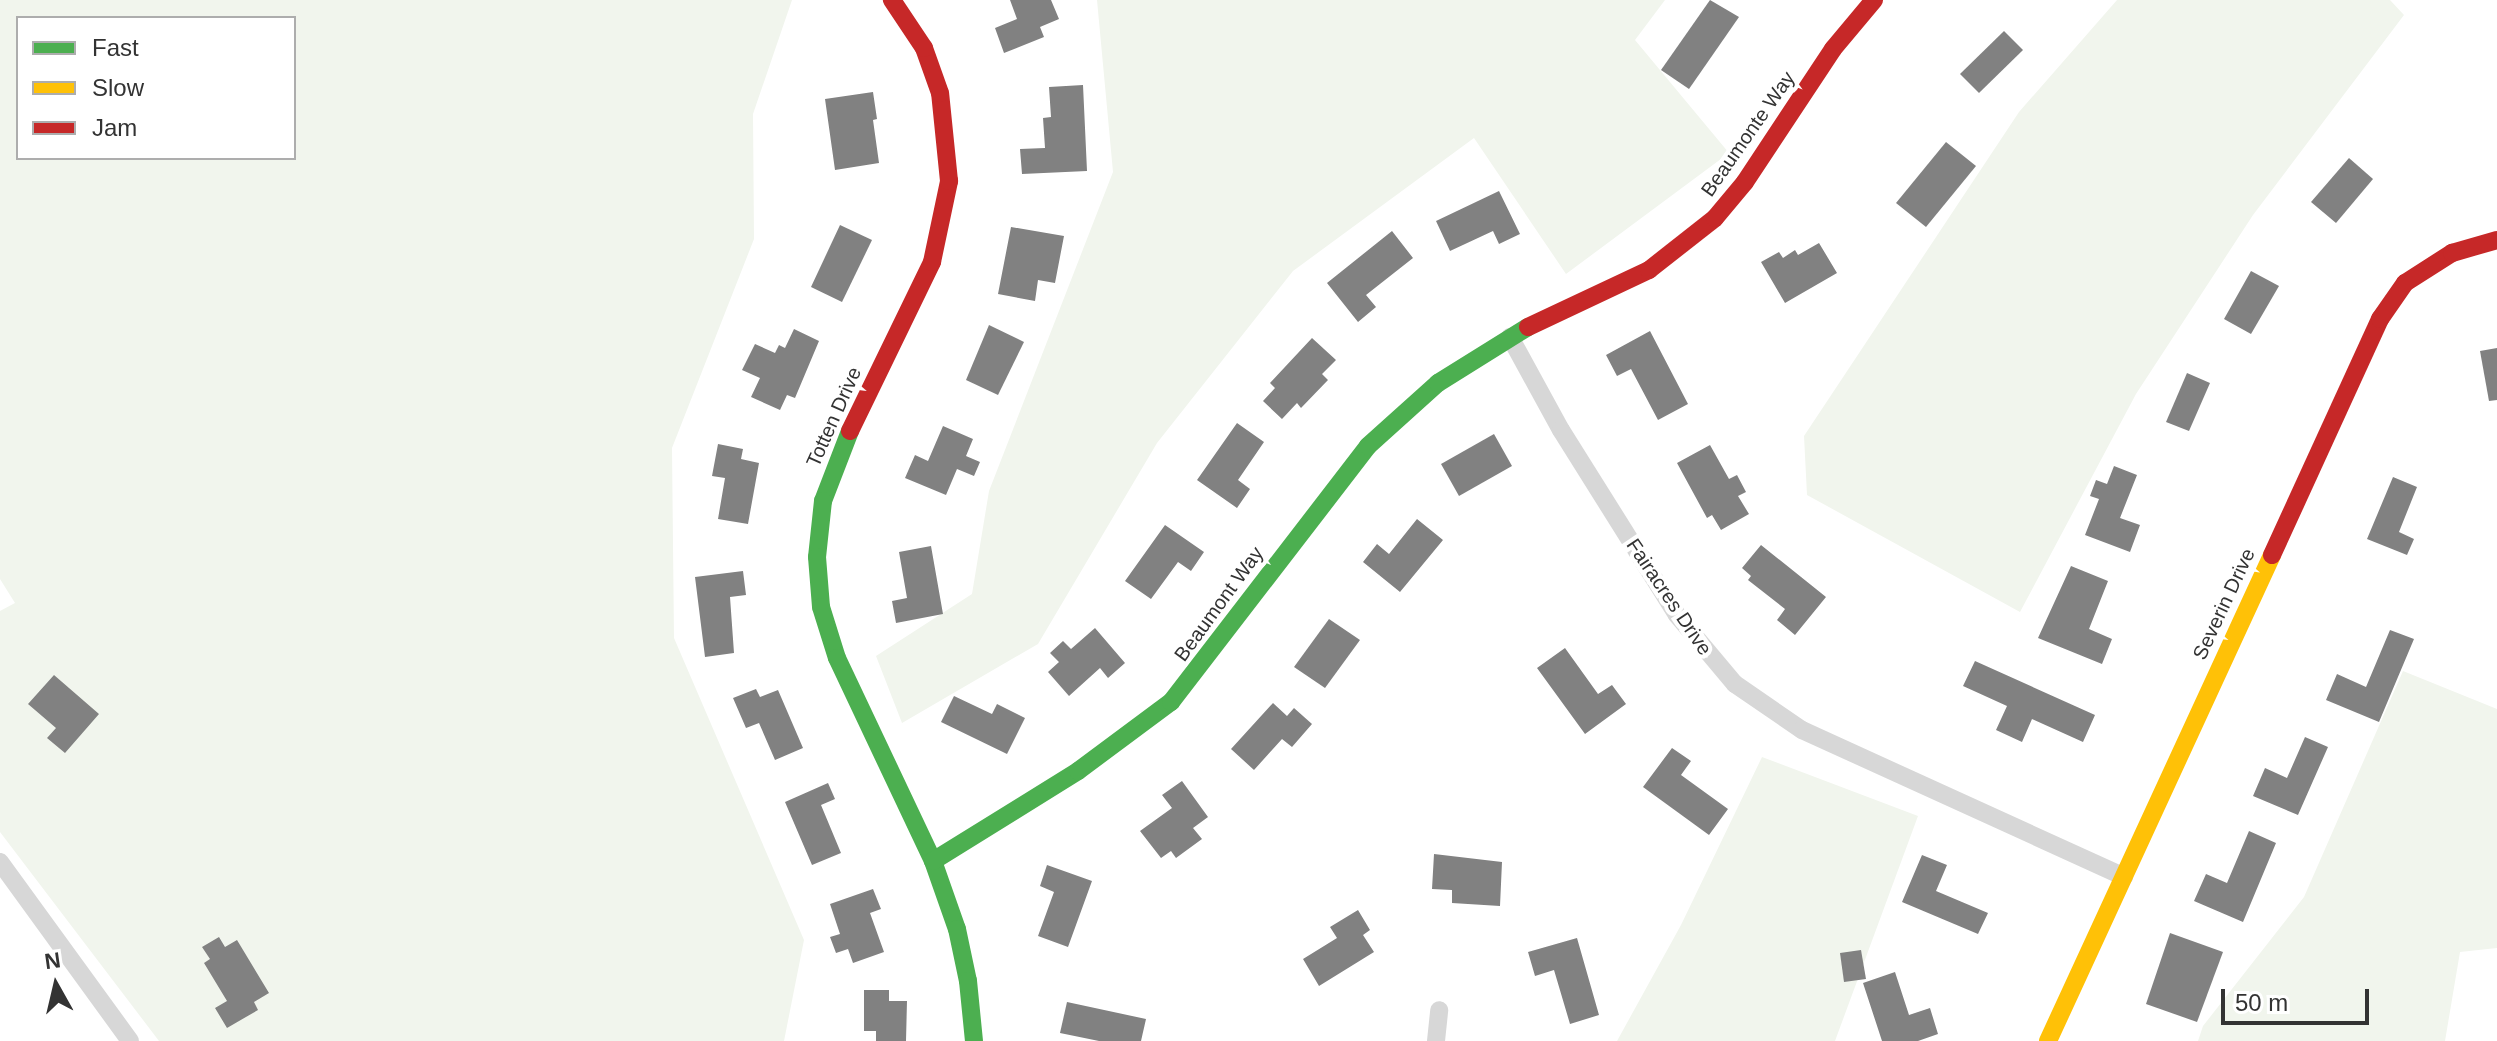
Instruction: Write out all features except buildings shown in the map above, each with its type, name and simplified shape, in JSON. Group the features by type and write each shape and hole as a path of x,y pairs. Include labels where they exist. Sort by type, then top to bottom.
{"street":[{"name":"Totten Drive","path":"892,0 924,48 940,93 949,181 932,262 836,461 821,513 817,557 821,607 837,658 933,861 957,929 968,981 974,1041"},
{"name":"Beaumonte Way","path":"1510,337 1546,316 1649,270 1686,244 1715,218 1745,182 1833,49 1874,0"},
{"name":"Severin Drive","path":"2048,1041 2380,319 2405,283 2452,253 2497,240"},
{"name":"Beaumont Way","path":"933,861 1078,771 1171,702 1196,674 1302,528 1368,446 1438,383 1510,337"},
{"name":"Fairacres Drive","path":"1510,337 1561,430 1677,615 1735,684 1802,730 2124,877"},
{"path":"0,862 130,1041"},
{"path":"1436,1041 1439,1010"}],"shaded area":[{"path":"0,0 792,0 753,114 754,239 672,448 674,638 804,940 784,1041 159,1041 0,832 0,611 15,603 0,579"},
{"path":"1097,0 1665,0 1635,40 1729,153 1566,274 1474,138 1293,271 1157,443 1038,644 902,723 876,656 972,594 989,491 1113,172"},
{"path":"2117,0 2390,0 2404,15 2253,215 2136,394 2020,612 1807,495 1804,436 2019,112"},
{"path":"2403,671 2497,709 2497,948 2460,952 2445,1041 2198,1041 2203,1026 2304,897"},
{"path":"1762,757 1918,816 1835,1041 1617,1041 1681,925"}],"traffic: fast":[{"path":"933,861 1078,771 1171,702 1368,446 1438,383 1528,327"},
{"path":"850,431 823,501 817,557 821,607 837,658 933,861 957,929 968,981 974,1041"}],"traffic: slow":[{"path":"2048,1041 2272,555"}],"traffic: jam":[{"path":"850,431 932,262 949,181 940,93 924,48 892,0"},
{"path":"1528,327 1649,270 1715,218 1745,182 1833,49 1874,0"},
{"path":"2272,555 2380,319 2405,283 2452,253 2497,240"}]}
